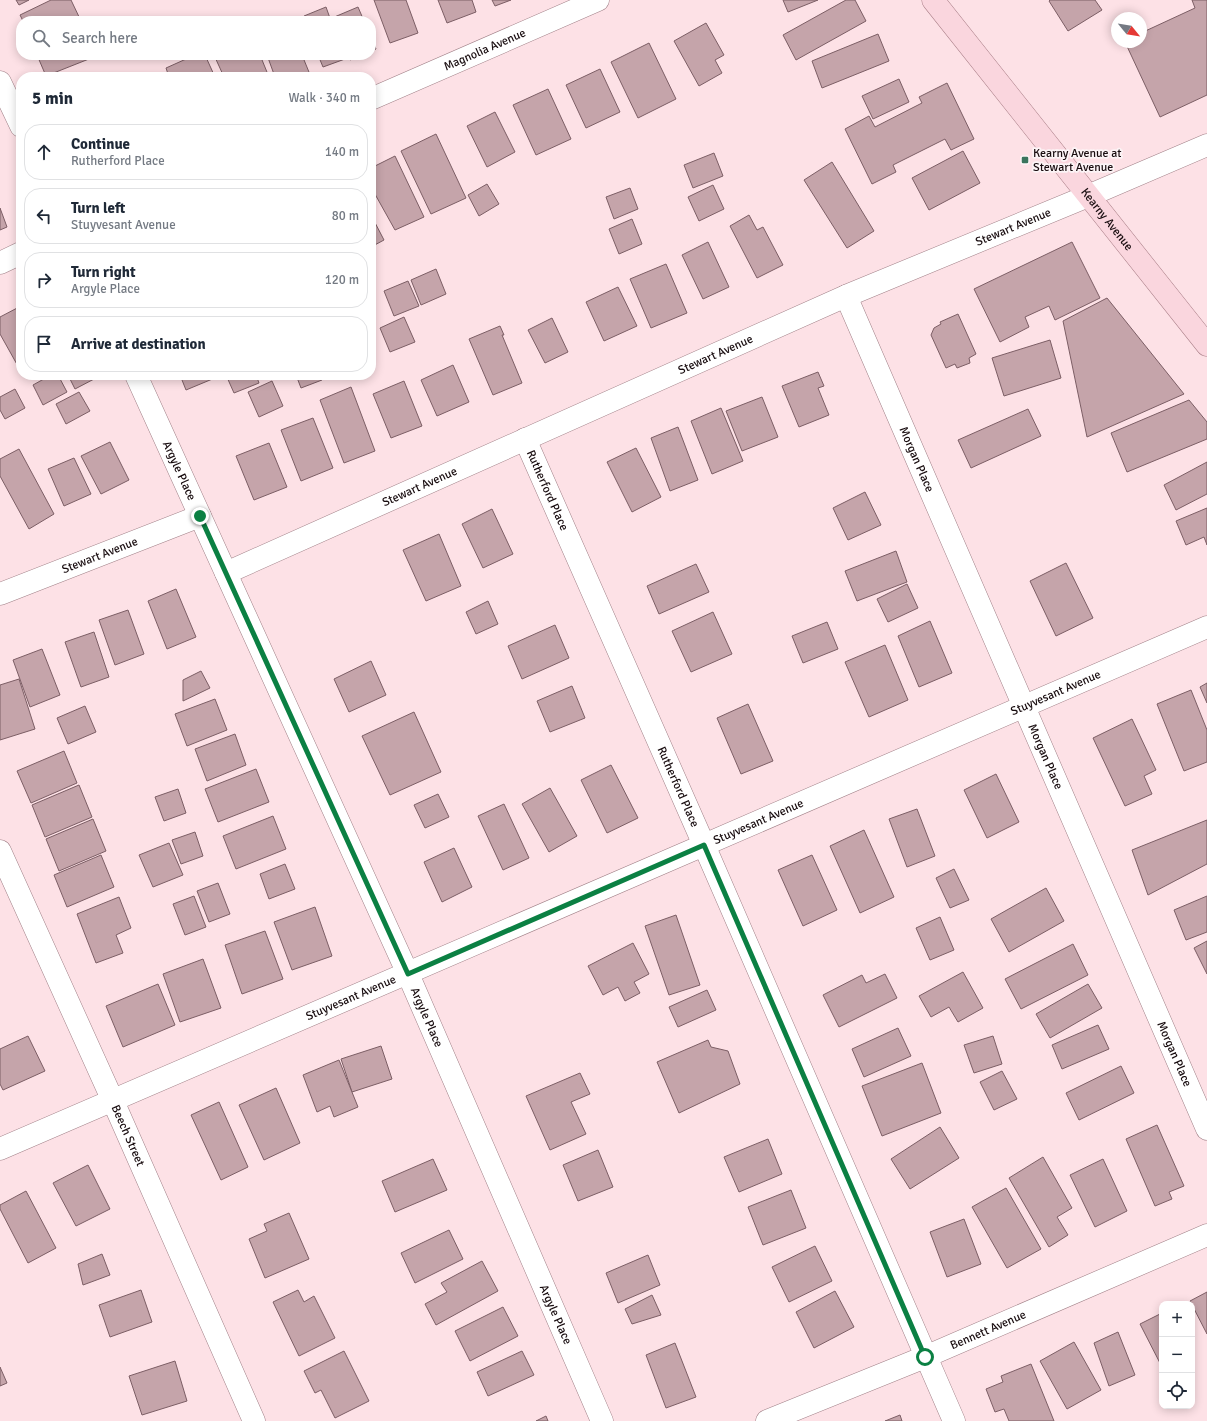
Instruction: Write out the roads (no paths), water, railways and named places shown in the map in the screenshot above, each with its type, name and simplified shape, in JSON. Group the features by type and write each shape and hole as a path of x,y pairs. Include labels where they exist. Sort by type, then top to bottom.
{"main road":[{"name":"Kearny Avenue","path":"933,0 1207,345"}],"street":[{"name":"Magnolia Avenue","path":"376,97 598,0"},
{"path":"0,82 16,116"},
{"name":"Stewart Avenue","path":"226,573 846,296 1088,196 1207,144"},
{"path":"0,263 16,256"},
{"name":"Morgan Place","path":"846,296 1207,1129"},
{"name":"Argyle Place","path":"138,380 408,974 602,1421"},
{"name":"Rutherford Place","path":"525,439 704,845 954,1421"},
{"name":"Stewart Avenue","path":"0,594 200,516"},
{"name":"Stuyvesant Avenue","path":"0,1149 408,974 1207,627"},
{"name":"Beech Street","path":"0,851 113,1101 254,1421"},
{"name":"Bennett Avenue","path":"767,1421 925,1357 1207,1235"}],"place":[{"name":"Kearny Avenue at Stewart Avenue","path":"1025,160"}]}
